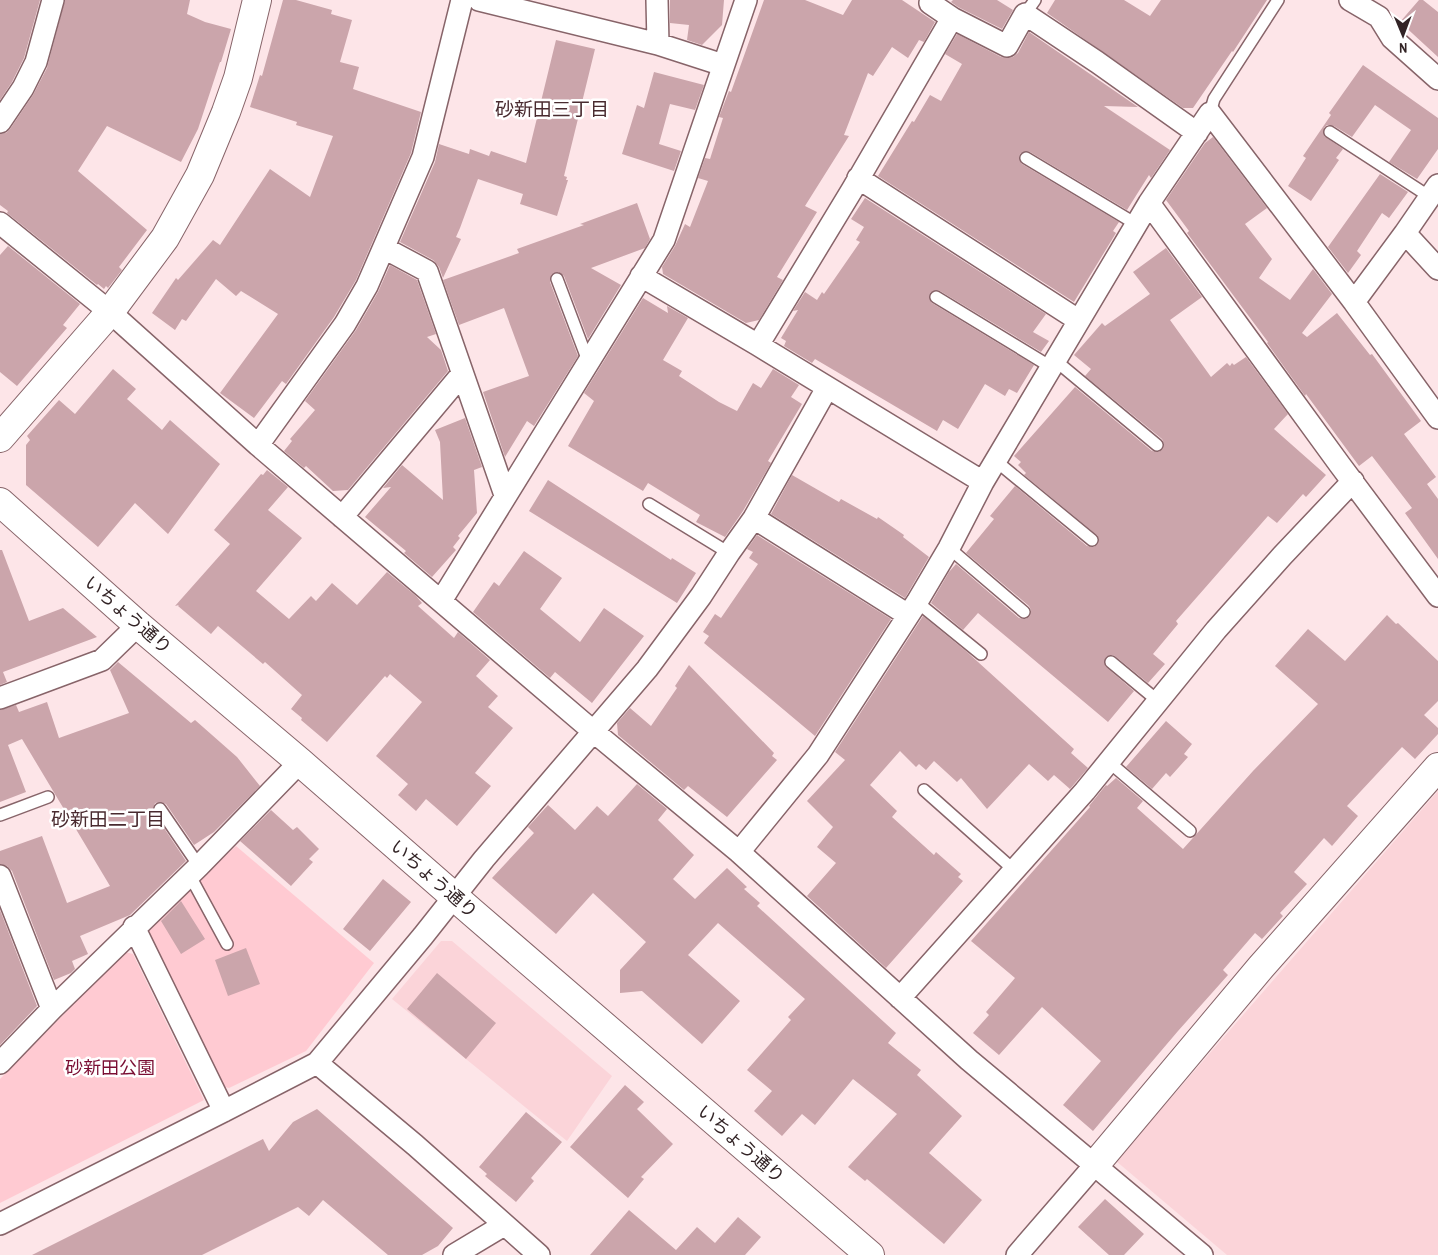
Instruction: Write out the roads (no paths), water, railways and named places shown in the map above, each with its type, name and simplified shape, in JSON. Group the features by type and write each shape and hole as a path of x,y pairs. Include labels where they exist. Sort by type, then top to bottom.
{"street":[{"path":"0,122 23,88 36,62 54,0"},
{"path":"0,438 110,312 165,238 200,175 226,112 238,78 257,0"},
{"path":"258,445 345,324 367,286 423,157 462,0"},
{"path":"479,0 658,44 723,65"},
{"path":"657,0 658,44"},
{"path":"441,601 505,494 664,240 746,0"},
{"path":"932,0 930,3 952,18 1007,46 1030,7 1097,62 1197,133"},
{"path":"1350,0 1379,17 1392,38 1438,79"},
{"path":"758,345 952,18"},
{"path":"738,852 818,755 913,608 950,548 983,482 1078,320 1149,203 1210,113 1354,302 1438,418"},
{"path":"858,178 1078,320"},
{"path":"1354,302 1406,233 1434,191"},
{"path":"1149,203 1438,596"},
{"path":"0,223 110,312 258,445 594,732 738,852 969,1060 1202,1255"},
{"path":"1406,233 1438,269"},
{"path":"384,248 427,271 505,494"},
{"path":"640,276 758,345 983,482"},
{"path":"342,517 462,374"},
{"path":"0,1224 224,1112 317,1063 454,896 647,669 701,596 754,518 827,388"},
{"path":"900,998 1109,762 1216,630 1282,556 1353,481"},
{"name":"いちょう通り","path":"0,502 138,625 300,762 870,1255"},
{"path":"754,518 913,608"},
{"path":"0,698 102,660 138,625"},
{"path":"0,1063 300,762"},
{"path":"1017,1255 1261,967 1438,767"},
{"path":"0,876 52,1009"},
{"path":"134,927 224,1112"},
{"path":"317,1063 415,1145 539,1255"},
{"path":"454,1255 504,1225"}],"lane":[{"path":"1210,113 1214,98 1278,0"},
{"path":"1330,132 1434,191"},
{"path":"1026,158 1136,224"},
{"path":"557,279 588,361"},
{"path":"936,297 1053,364 1157,445"},
{"path":"996,461 1092,540"},
{"path":"649,504 729,553"},
{"path":"950,548 1024,612"},
{"path":"913,608 981,654"},
{"path":"1111,662 1158,701"},
{"path":"1109,762 1190,831"},
{"path":"924,790 1014,870"},
{"path":"0,816 48,797"},
{"path":"160,809 194,870 227,944"}],"district":[{"name":"砂新田三丁目","path":"552,109"},
{"name":"砂新田二丁目","path":"108,819"}],"park label":[{"name":"砂新田公園","path":"110,1068"}]}
